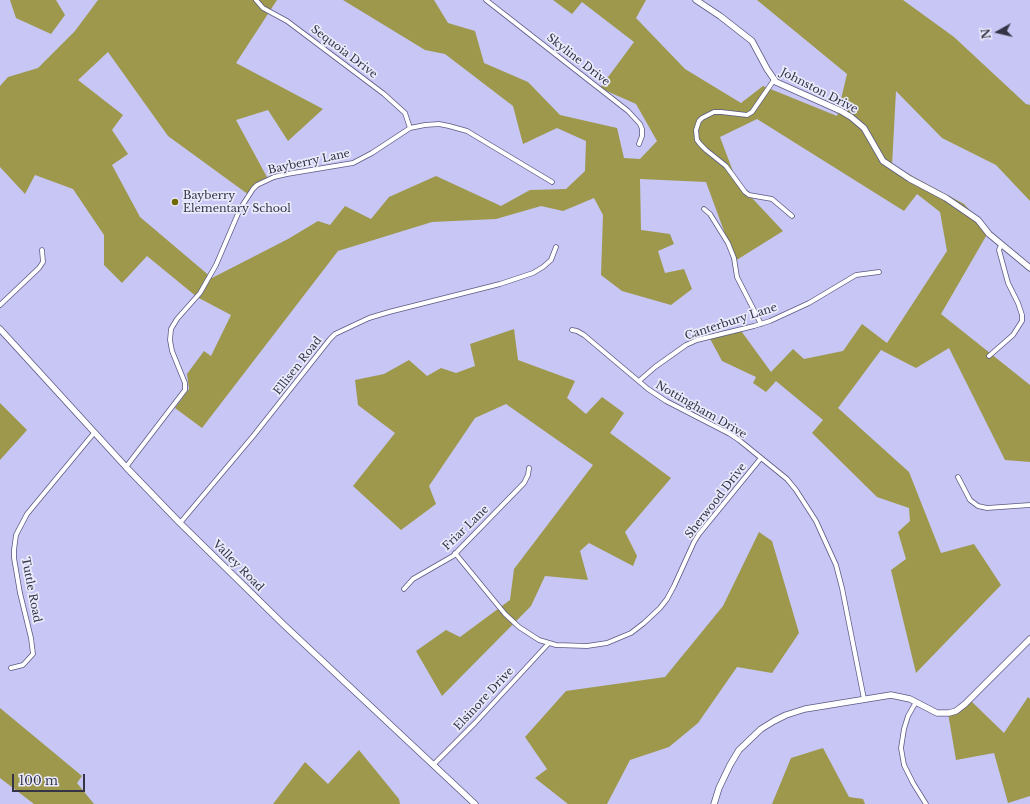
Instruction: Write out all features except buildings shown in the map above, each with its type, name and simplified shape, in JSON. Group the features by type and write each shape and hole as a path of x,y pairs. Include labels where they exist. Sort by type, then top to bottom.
{"street":[{"name":"Sequoia Drive","path":"256,0 263,8 286,21 384,94 406,113 410,128"},
{"name":"Skyline Drive","path":"486,0 628,111 640,124 642,129 642,136 639,144"},
{"name":"Johnston Drive","path":"696,0 720,16 752,41 774,80 784,86 842,111 851,117 864,128 883,161 903,175 946,198 978,220 989,234 1030,268"},
{"path":"774,80 752,112 746,115 714,112 702,118 699,121 696,130 700,144 726,166 749,195 772,199 792,216"},
{"name":"Bayberry Lane","path":"126,467 185,390 185,383 172,351 170,340 171,329 177,319 200,292 216,265 240,209 253,189 262,182 274,177 353,163 372,153 410,128 439,124 460,129 479,138 552,182"},
{"path":"704,209 710,214 728,243 734,258 737,277 761,324"},
{"path":"989,356 1013,335 1022,321 1021,312 1008,283 999,250 1001,245"},
{"name":"Ellisen Road","path":"180,523 254,435 335,334 369,318 500,284 533,273 543,268 551,260 556,246"},
{"path":"0,305 39,268 43,262 42,250"},
{"name":"Canterbury Lane","path":"639,381 655,367 686,345 714,335 761,324 809,303 856,275 879,272"},
{"name":"Valley Road","path":"0,329 94,433 180,523 284,625 474,804"},
{"name":"Nottingham Drive","path":"572,330 584,335 648,389 666,401 730,434 787,479 796,490 816,521 836,565 864,699"},
{"name":"Tuttle Road","path":"11,668 23,665 33,654 32,638 20,593 14,558 18,528 94,433"},
{"name":"Sherwood Drive","path":"455,553 505,614 519,627 539,640 556,646 606,643 623,637 644,623 667,599 699,534 761,458"},
{"name":"Friar Lane","path":"404,589 413,580 455,553 524,482 528,475 529,468"},
{"path":"958,477 970,500 978,506 987,508 1030,506"},
{"path":"714,804 719,788 739,750 761,729 774,721 805,709 891,695 900,696 916,702 937,713 956,711 980,690 1030,639"},
{"name":"Elsinore Drive","path":"433,765 475,723 548,644"},
{"path":"916,702 908,716 901,748 904,765 926,804"}],"shaded area":[{"path":"10,0 56,0 65,15 51,34 16,18"},
{"path":"98,0 277,0 236,63 323,109 288,141 268,110 236,120 268,179 249,195 168,136 108,52 78,80 123,115 112,130 128,154 112,165 140,217 212,278 288,239 318,221 330,225 345,206 371,219 389,197 436,176 501,206 530,190 566,189 585,171 586,141 557,128 523,144 513,106 445,54 425,50 343,0 434,0 448,23 475,31 484,63 528,82 560,115 617,128 624,158 640,159 657,141 636,104 600,88 634,42 582,2 572,14 553,0 646,0 636,18 685,69 741,103 763,86 837,116 847,74 757,0 903,0 954,37 1026,104 1030,105 1030,201 996,165 942,138 896,91 892,165 964,204 989,231 941,314 1030,385 1030,462 1005,460 949,348 916,368 881,350 838,408 909,472 941,553 974,544 1001,585 916,673 891,570 906,559 898,532 910,521 909,508 877,497 812,433 823,420 776,381 766,392 753,383 756,377 722,361 708,335 739,328 771,372 793,349 804,359 843,351 862,324 887,343 947,251 940,212 917,194 904,211 757,119 720,137 737,182 783,231 735,261 706,182 640,179 641,230 670,234 674,244 658,251 665,273 684,269 692,289 671,305 622,291 601,275 603,215 594,198 563,211 541,206 496,219 432,222 338,251 202,428 175,408 189,389 187,374 204,351 211,356 231,315 197,297 147,256 122,283 104,265 104,235 73,189 35,175 25,194 0,167 0,86 8,77 38,68 75,31"},
{"path":"514,329 518,360 575,381 567,398 586,414 602,397 624,413 610,433 671,478 625,532 637,556 633,566 589,543 580,551 588,580 545,576 531,606 442,696 416,651 446,630 460,637 510,600 514,569 593,465 506,404 475,418 429,486 436,504 401,530 353,486 395,433 358,405 355,380 384,374 409,360 427,376 441,368 456,373 475,366 470,344"},
{"path":"0,403 27,430 0,460"},
{"path":"759,532 772,541 799,633 772,673 737,667 698,723 669,747 630,760 607,804 568,804 535,778 547,769 525,737 566,691 665,677 723,606"},
{"path":"1028,697 1030,699 1030,796 1008,803 994,753 956,760 948,713 970,700 1004,733"},
{"path":"0,708 82,776 77,783 94,804 34,804 0,778"},
{"path":"823,748 849,797 863,799 865,804 772,804 791,758"},
{"path":"359,750 399,799 400,804 273,804 305,762 328,784"}],"place":[{"name":"Bayberry Elementary School","path":"175,202"}]}
